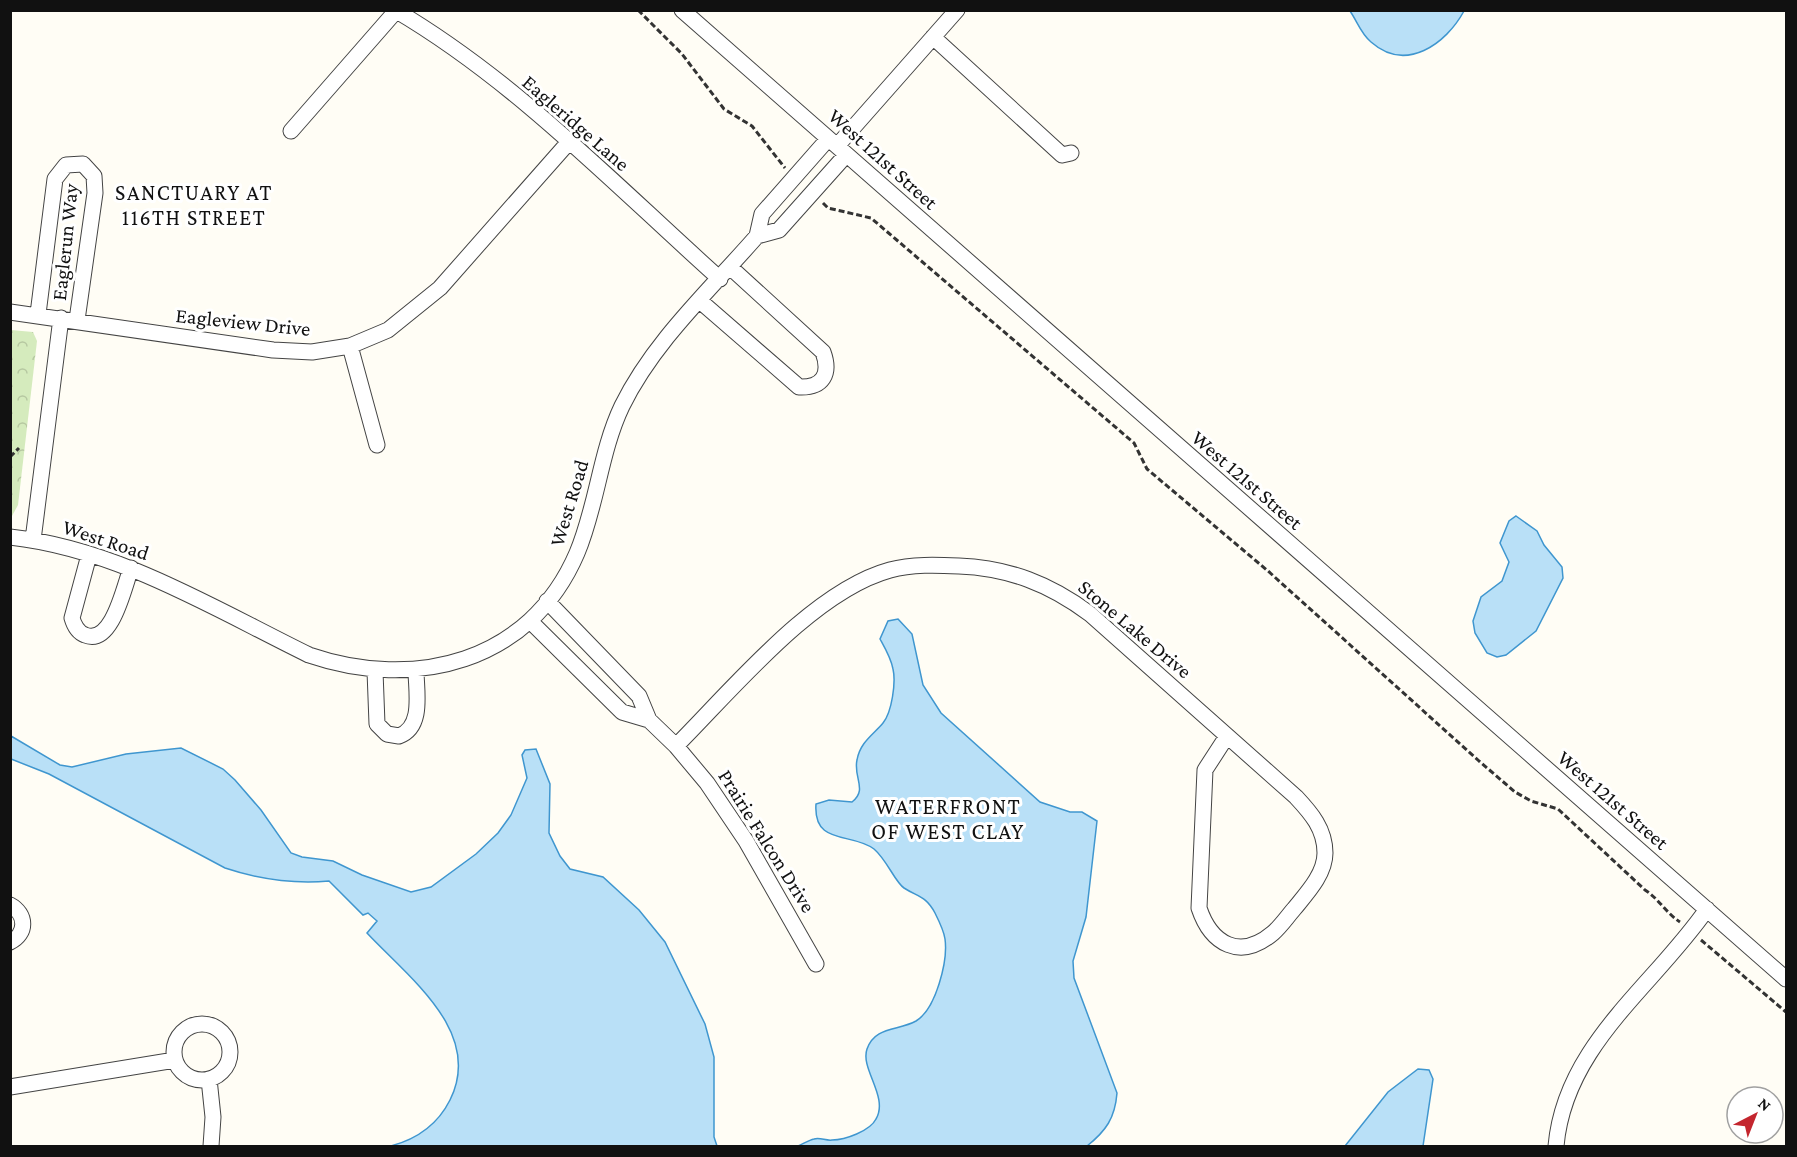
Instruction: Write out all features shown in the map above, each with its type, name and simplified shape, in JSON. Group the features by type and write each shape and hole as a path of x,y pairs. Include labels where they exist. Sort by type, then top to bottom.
{"street":[{"name":"West 121st Street","path":"682,10 1786,979"},
{"name":"West Road","path":"757,236 779,230 813,192 837,147 957,10"},
{"path":"291,131 395,11"},
{"name":"Eagleridge Lane","path":"395,11 446,41 568,143 720,279"},
{"path":"933,37 1062,155 1071,153"},
{"name":"Eagleview Drive","path":"10,312 38,314 273,350 312,352 350,346 388,330 423,303 568,143"},
{"name":"West Road","path":"10,537 33,540 131,568 309,655 330,662 375,670 416,670 442,666 476,655 530,621 548,601 567,573 587,526 621,408 657,350 757,236 762,214 795,176 837,147"},
{"name":"Eaglerun Way","path":"38,314 55,179 66,165 83,164 94,176 95,192 77,320"},
{"path":"700,301 799,387 820,384 827,374 828,364 823,352 730,267"},
{"path":"33,540 61,318"},
{"path":"350,346 377,445"},
{"path":"89,555 72,618 74,625 82,634 99,636 110,627 131,568"},
{"name":"Stone Lake Drive","path":"676,746 796,627 829,600 861,582 891,570 943,565 976,567 1022,575 1069,598 1227,736 1312,814 1323,833 1325,854 1320,874 1307,894 1273,933 1262,940 1238,947 1225,945 1214,937 1204,923 1199,908 1205,770 1227,736"},
{"name":"Prairie Falcon Drive","path":"548,601 639,696 649,720 676,746 731,817 816,964"},
{"name":"Prairie Falcon Drive","path":"530,621 622,712 649,720"},
{"path":"375,670 377,724 387,734 399,736 411,729 416,721 416,670"},
{"path":"10,905 21,915 24,923 19,937 10,942"},
{"path":"1556,1146 1562,1114 1571,1088 1598,1038 1692,931 1707,909"},
{"path":"197,1024 216,1027 228,1041 229,1060 225,1069 209,1079 192,1078 179,1068 175,1060 176,1041 181,1033 197,1024"},
{"path":"10,1087 175,1060"},
{"path":"209,1079 212,1146"}],"path":[{"path":"638,10 682,54 724,109 752,126 795,176"},
{"path":"813,192 828,208 871,218 1134,443 1147,469 1268,571 1479,761 1515,792 1531,801 1558,809 1599,848"},
{"path":"10,457 19,448"}],"green space":[{"path":"11,330 33,332 37,341 18,505 12,516"}],"water":[{"path":"1350,11 1464,11 1447,34 1436,43 1411,55 1398,55 1384,51 1371,42"},
{"path":"1516,516 1537,531 1544,545 1562,567 1563,578 1536,631 1506,655 1497,657 1487,653 1475,633 1473,621 1481,597 1502,581 1509,562 1500,543 1509,521"},
{"path":"898,619 912,634 923,685 941,713 1040,802 1070,812 1082,812 1097,821 1086,917 1073,961 1074,978 1117,1093 1112,1117 1099,1135 1087,1146 798,1146 810,1140 837,1140 850,1137 873,1123 879,1110 879,1102 867,1065 867,1049 876,1036 916,1021 923,1015 935,996 945,959 944,936 932,907 901,885 874,849 827,832 817,817 816,804 829,800 852,802 859,793 856,766 859,754 864,743 886,718 892,697 893,669 880,639 888,621"},
{"path":"11,736 60,765 72,767 126,754 181,748 223,769 235,780 261,810 291,853 302,857 333,861 362,875 411,892 431,887 476,854 498,833 511,815 527,778 522,755 525,750 536,749 550,784 549,833 560,856 570,869 603,877 639,910 665,942 705,1024 714,1057 714,1137 717,1146 391,1146 418,1135 445,1109 458,1075 457,1051 449,1029 437,1008 420,987 367,933 377,921 368,913 363,915 329,881 276,880 225,868 49,774 11,759"},
{"path":"1418,1069 1429,1070 1433,1079 1423,1146 1345,1146 1388,1092"}],"district":[{"name":"SANCTUARY AT 116TH STREET","path":"194,204"},
{"name":"WATERFRONT OF WEST CLAY","path":"948,818"}]}
